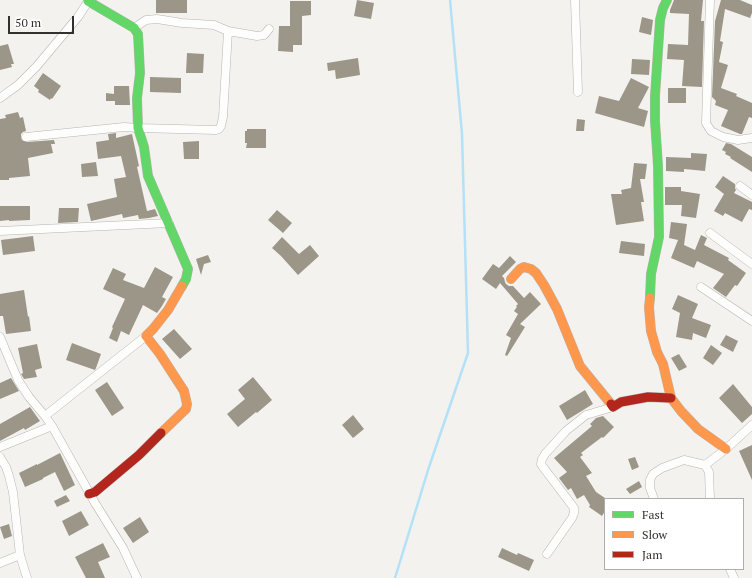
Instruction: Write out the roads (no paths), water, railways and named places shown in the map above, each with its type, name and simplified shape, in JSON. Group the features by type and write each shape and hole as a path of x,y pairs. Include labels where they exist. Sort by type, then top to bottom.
{"street":[{"path":"575,0 578,92"},
{"path":"667,0 660,20 655,96 659,237 651,274 649,307 651,331 657,352 663,364 671,398 698,429 726,449"},
{"path":"710,0 706,123 711,131 723,137 738,140 752,138"},
{"path":"0,98 18,85 36,68 78,17 89,1 134,28 138,34 139,44 140,73 137,98 138,128 144,147 148,176 188,269 186,279 168,310 154,329 45,416"},
{"path":"134,28 146,20 157,19 182,23 214,25 228,31 256,36 264,35 269,29"},
{"path":"26,137 124,127 219,129 221,126 222,116 228,31"},
{"path":"740,186 752,195"},
{"path":"0,232 169,222"},
{"path":"710,233 752,264"},
{"path":"511,279 520,269 524,267 531,269 536,273 556,309 580,366 613,407"},
{"path":"701,287 752,321"},
{"path":"89,494 95,492 139,455 186,409 187,404 184,391 160,354 146,336"},
{"path":"0,337 18,380 29,397 52,426 89,494 123,548 138,578"},
{"path":"547,554 572,518 574,508 543,467 542,459 566,431 586,415 613,407 621,402 648,397 671,398"},
{"path":"705,465 726,449 752,425"},
{"path":"0,447 52,426"},
{"path":"0,457 6,466 13,492 20,555 27,578"},
{"path":"654,498 650,488 652,474 662,468 684,460 705,465 709,472 710,498"},
{"path":"0,563 20,555"}],"waterway":[{"path":"395,578 429,467 468,353 462,134 450,0"}]}
